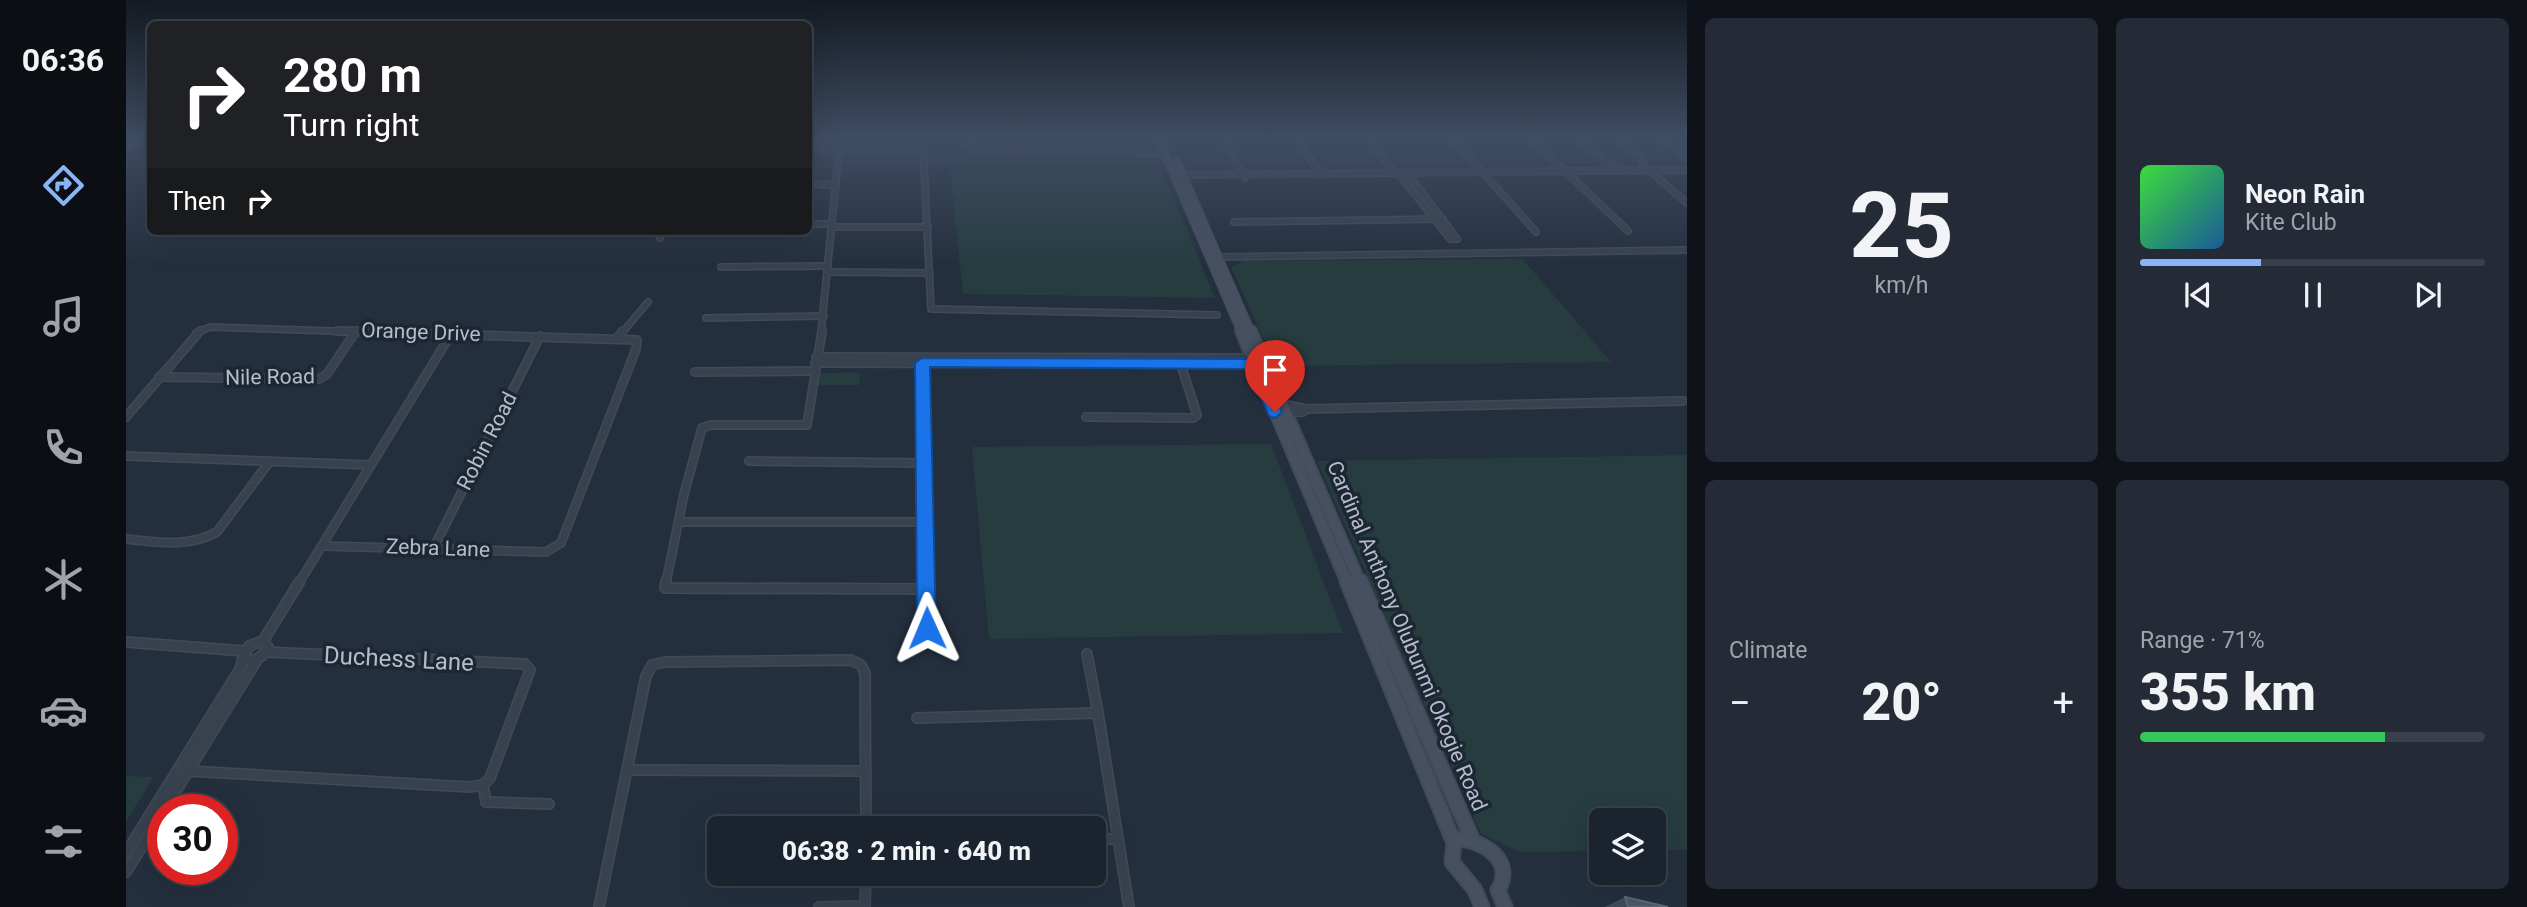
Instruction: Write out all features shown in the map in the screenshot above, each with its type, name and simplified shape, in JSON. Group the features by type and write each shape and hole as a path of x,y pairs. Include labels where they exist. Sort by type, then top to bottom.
{"street":[{"path":"926,181 931,309 1217,315"},
{"name":"Cardinal Anthony Olubunmi Okogie Road","path":"1179,181 1217,257 1474,841 1485,846 1503,866 1505,876 1498,890 1505,907"},
{"name":"Cardinal Anthony Olubunmi Okogie Road","path":"1184,181 1189,201 1252,361 1327,533 1454,843 1451,861 1456,871 1475,888 1482,907"},
{"path":"1404,181 1450,239 1457,241 1414,181"},
{"path":"1491,181 1536,232"},
{"path":"1576,181 1628,231"},
{"path":"1662,181 1687,203"},
{"path":"812,184 836,184 824,316 807,425 711,425 702,428 665,588 926,589"},
{"path":"1234,222 1443,219"},
{"path":"812,224 928,227"},
{"path":"1217,257 1687,250"},
{"path":"721,267 930,273"},
{"path":"617,338 648,302"},
{"path":"706,317 824,316"},
{"name":"Orange Drive","path":"159,377 197,332 205,328 357,330 637,340 636,349 561,543 554,549"},
{"name":"Nile Road","path":"159,377 319,379 327,374 357,330"},
{"path":"263,641 451,334"},
{"name":"Robin Road","path":"434,547 540,336"},
{"path":"695,372 815,363 922,360 1252,361"},
{"path":"922,360 927,628"},
{"path":"1086,417 1193,418 1197,415 1180,360"},
{"path":"126,417 159,377"},
{"path":"1284,409 1303,412 1306,409 1682,401"},
{"path":"126,456 370,466"},
{"path":"126,539 195,543 207,540 218,532 270,461"},
{"path":"749,461 923,463"},
{"path":"679,522 924,522"},
{"name":"Zebra Lane","path":"322,546 545,552 554,549"},
{"path":"175,794 257,660 266,652 268,647 263,641"},
{"path":"126,853 240,669 244,655 256,642 263,641"},
{"path":"126,642 244,655 249,661 257,660"},
{"name":"Duchess Lane","path":"266,652 525,664 530,670 490,778 483,785"},
{"path":"1087,654 1129,907"},
{"path":"599,907 646,676 652,665 665,662 852,660 862,665 865,673 866,816"},
{"path":"917,718 1098,713"},
{"path":"629,770 865,771"},
{"path":"189,771 469,787 483,785 486,802 550,804"},
{"path":"126,872 147,838"},
{"path":"1106,839 1116,839"},
{"path":"1454,843 1460,839 1474,841"},
{"path":"819,907 865,907 866,886"},
{"path":"1475,888 1491,892 1498,890"}],"green space":[{"path":"951,181 1166,181 1215,298 963,294"},
{"path":"1523,259 1611,362 1276,366 1231,267 1244,261"},
{"path":"820,373 860,373 859,385 818,385"},
{"path":"1271,444 1343,633 989,639 972,447"},
{"path":"1687,455 1687,850 1666,850 1666,808 1589,808 1589,851 1520,852 1481,834 1317,461"},
{"path":"126,776 154,777 126,821"}],"building":[{"path":"1625,897 1668,907 1628,907"}],"route":[{"path":"927,628 922,363 1254,364 1275,412"}]}
